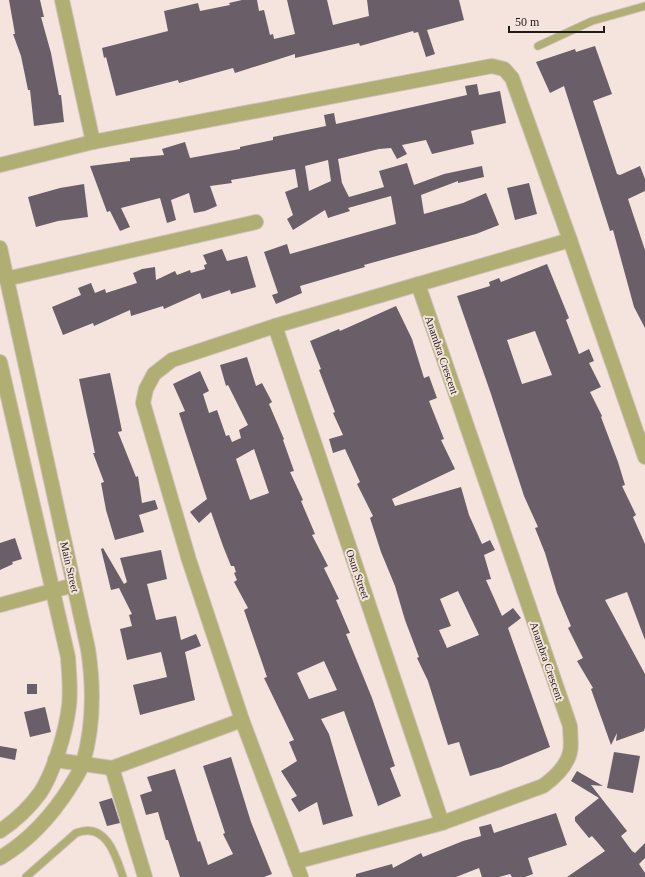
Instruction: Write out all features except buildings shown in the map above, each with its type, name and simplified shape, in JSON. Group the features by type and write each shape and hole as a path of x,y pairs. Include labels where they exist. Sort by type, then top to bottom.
{"street":[{"path":"62,0 93,142"},
{"path":"0,165 93,142 492,66 504,69 512,78 645,457"},
{"path":"6,279 256,222"},
{"path":"301,877 242,720 189,560 143,403 146,389 154,374 172,360 275,326 570,240"},
{"name":"Main Street","path":"0,248 88,649 93,681 93,712 82,765 57,808 40,828 26,841 0,858"},
{"name":"Anambra Crescent","path":"295,862 442,823 543,786 555,777 571,752 570,726 418,284"},
{"name":"Osun Street","path":"275,326 442,823"},
{"name":"Main Street","path":"0,362 68,657 70,681 69,706 55,760 40,793 22,814 0,831"},
{"path":"0,605 74,585"},
{"path":"55,760 112,768 242,720"},
{"path":"112,768 145,877"}],"lane":[{"path":"538,46 592,21 645,6"},
{"path":"26,877 76,833 83,830 91,831 106,838 115,853 123,877"}]}
